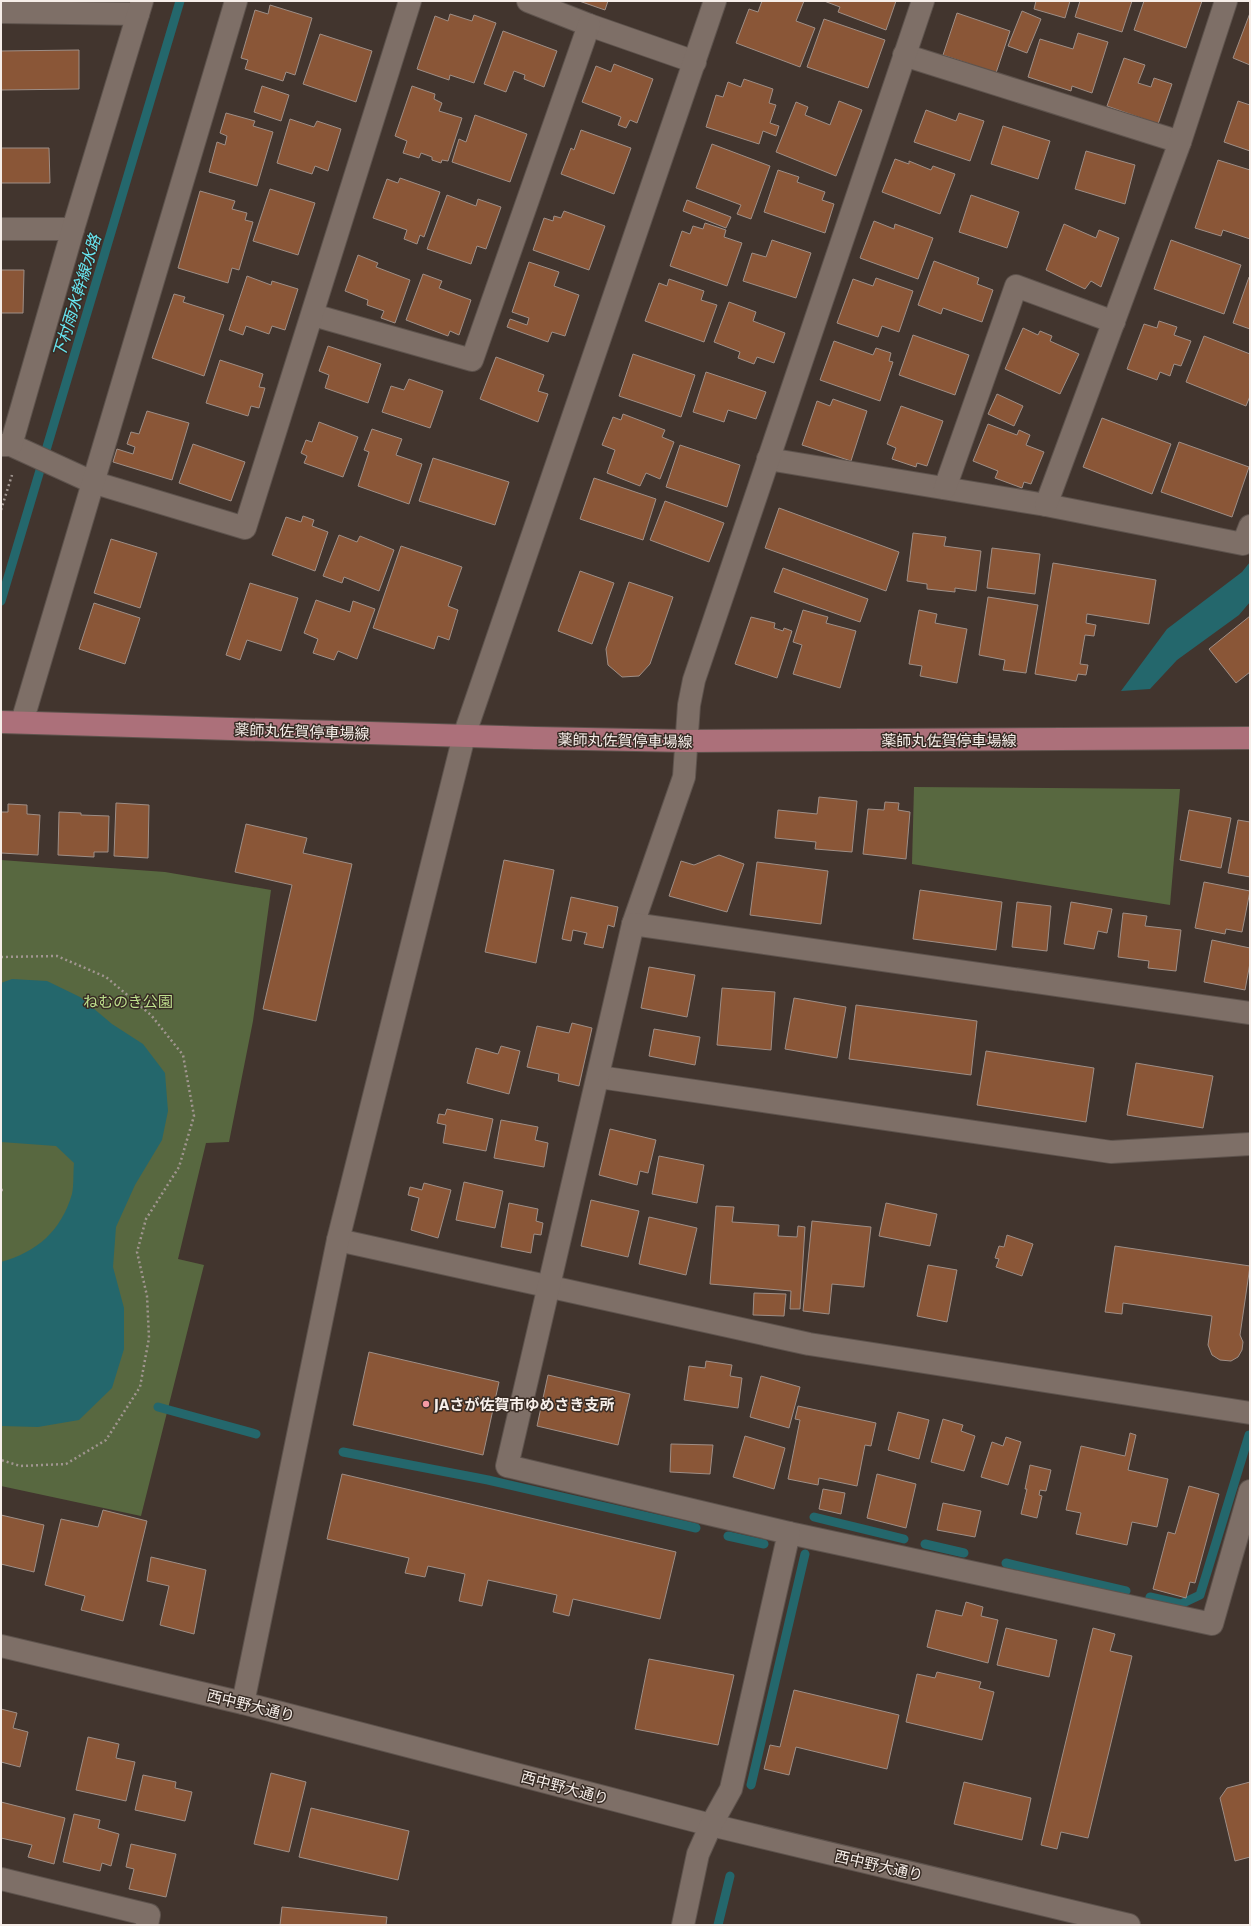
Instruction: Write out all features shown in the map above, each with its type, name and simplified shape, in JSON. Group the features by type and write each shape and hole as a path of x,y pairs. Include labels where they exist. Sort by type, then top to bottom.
{"main road":[{"name":"薬師丸佐賀停車場線","path":"9,722 464,736 686,741 1250,738"}],"street":[{"path":"9,722 92,482 236,1"},
{"path":"1,12 140,8 6,445 92,482 245,528 313,315 410,1"},
{"path":"532,1 589,25 695,62"},
{"path":"243,1703 338,1240 464,736 715,1"},
{"path":"923,1 694,680 689,705 684,777 633,924 599,1077 508,1466 789,1533 1212,1624 1250,1491"},
{"path":"1046,505 1180,142 1226,1"},
{"path":"313,315 472,360 589,25"},
{"path":"904,55 1180,142"},
{"path":"1,229 72,229"},
{"path":"945,488 1016,286 1114,322"},
{"path":"768,459 1046,505 1243,544 1250,526"},
{"path":"633,924 1250,1013"},
{"path":"599,1077 1111,1152 1250,1144"},
{"path":"338,1240 809,1344 1250,1412"},
{"path":"683,1925 698,1854 711,1825 731,1789 789,1533"},
{"name":"西中野大通り","path":"1,1646 243,1703 711,1825 1129,1925"},
{"path":"1,1879 149,1915 147,1925"}],"path":[{"path":"1,510 15,464 6,445"},
{"path":"1,957 57,956 106,977 151,1015 183,1055 194,1116 179,1167 146,1219 137,1252 147,1296 149,1338 140,1387 106,1440 66,1464 20,1466 1,1460"}],"green space":[{"path":"914,787 1180,789 1170,905 912,864"},
{"name":"ねむのき公園","path":"1,860 165,872 271,890 253,1021 229,1142 206,1143 178,1259 204,1265 141,1516 1,1486"}],"water":[{"path":"1250,562 1250,602 1239,615 1177,660 1150,689 1121,691 1167,629 1242,572"},
{"path":"12,979 47,981 80,997 112,1024 143,1044 165,1073 168,1111 162,1140 135,1185 116,1227 113,1267 124,1308 124,1349 112,1388 79,1420 38,1427 1,1426 1,1262 14,1258 36,1246 54,1229 61,1219 72,1194 74,1163 56,1146 1,1142 1,983"}],"building":[{"path":"579,1 608,1 605,10"},
{"path":"762,1 804,1 796,21 815,28 800,67 736,43 749,9 758,12"},
{"path":"824,1 896,1 886,30 838,12 840,7"},
{"path":"1036,1 1070,1 1065,18 1034,9"},
{"path":"1080,1 1132,1 1122,32 1075,17"},
{"path":"1144,1 1202,1 1186,48 1134,30"},
{"path":"270,5 312,18 295,75 286,72 283,81 245,69 248,60 241,58 255,10 268,14"},
{"path":"1022,11 1041,19 1027,53 1008,46"},
{"path":"957,13 1010,31 996,73 943,55"},
{"path":"1250,13 1250,65 1233,58"},
{"path":"450,14 472,21 474,15 496,23 474,83 450,75 449,80 417,69 435,16 448,21"},
{"path":"824,19 885,40 868,88 807,67"},
{"path":"503,31 557,51 544,87 524,79 525,75 514,71 506,92 484,84"},
{"path":"1078,33 1108,42 1092,93 1072,86 1071,91 1028,77 1040,39 1073,49"},
{"path":"320,34 372,51 356,102 303,84"},
{"path":"79,50 79,89 1,90 1,51"},
{"path":"1124,58 1145,65 1138,83 1151,87 1154,78 1172,84 1158,124 1107,106"},
{"path":"614,64 653,79 637,123 630,120 626,128 618,125 621,117 582,102 596,66 611,72"},
{"path":"744,79 773,89 769,103 776,105 770,123 779,126 776,136 763,131 759,144 706,127 716,95 723,97 728,82 741,87"},
{"path":"262,86 289,95 281,121 254,112"},
{"path":"412,86 435,94 434,99 442,103 439,111 462,118 448,161 442,160 441,163 432,160 432,157 421,153 419,158 403,153 407,141 395,136"},
{"path":"839,101 862,110 836,176 776,152 796,102 808,107 805,115 830,125"},
{"path":"1238,101 1250,105 1250,151 1224,142"},
{"path":"926,110 956,121 959,113 984,121 970,161 914,142"},
{"path":"226,113 255,121 253,126 273,132 257,186 209,172 217,142 225,145 227,136 220,133"},
{"path":"475,115 527,134 510,182 452,162 459,139 466,142"},
{"path":"290,119 314,127 317,121 341,129 328,171 315,166 312,174 277,163"},
{"path":"1003,126 1050,141 1038,179 991,164"},
{"path":"581,130 631,148 614,194 561,174 571,148 574,150"},
{"path":"712,144 770,166 751,219 737,214 741,205 696,188"},
{"path":"1,148 49,148 50,183 1,183"},
{"path":"1086,151 1135,165 1125,204 1075,189"},
{"path":"895,159 909,164 909,161 931,170 933,166 955,174 940,214 882,192"},
{"path":"1218,160 1250,170 1250,239 1223,230 1221,236 1195,228"},
{"path":"778,170 799,177 797,182 825,192 822,200 834,204 825,233 764,212"},
{"path":"400,178 440,192 424,237 420,235 417,244 404,239 407,230 373,218 387,179 398,183"},
{"path":"270,189 315,203 298,255 253,241"},
{"path":"200,191 235,201 232,209 247,213 245,220 253,222 239,270 232,268 228,283 178,268"},
{"path":"447,195 476,206 478,199 501,207 486,249 477,246 471,264 427,249"},
{"path":"971,195 1019,212 1007,248 959,232"},
{"path":"687,200 731,217 726,228 683,211"},
{"path":"564,211 605,226 589,270 533,250 544,218 553,221 554,216 561,218"},
{"path":"874,221 894,229 895,224 933,238 918,279 860,258"},
{"path":"705,223 726,230 724,237 742,243 727,286 670,266 682,231 690,234 693,226 703,229"},
{"path":"1064,224 1096,238 1099,230 1119,238 1101,287 1091,281 1085,289 1046,270"},
{"path":"772,240 811,253 796,298 743,281 752,253 766,257"},
{"path":"1171,240 1241,265 1224,314 1154,289"},
{"path":"358,255 378,263 376,267 410,280 395,323 381,318 384,311 367,305 368,300 345,291"},
{"path":"934,261 979,278 977,284 993,290 982,322 943,308 941,314 918,305"},
{"path":"529,262 559,272 554,286 579,295 565,336 552,332 548,342 507,327 510,319 527,325 529,318 512,312"},
{"path":"1,270 24,270 23,313 1,313"},
{"path":"423,274 442,281 439,288 471,300 459,335 450,331 448,336 406,320"},
{"path":"247,276 271,285 272,281 298,289 285,330 272,326 269,334 246,326 243,335 229,330"},
{"path":"1250,277 1250,329 1233,323"},
{"path":"876,278 913,291 899,332 882,326 878,337 837,323 853,279 873,286"},
{"path":"669,279 704,291 701,300 717,305 704,342 645,321 659,283 667,286"},
{"path":"174,294 185,297 183,302 224,315 204,376 152,358"},
{"path":"729,302 756,312 753,321 785,333 774,363 757,357 754,364 738,358 740,352 714,342"},
{"path":"1159,321 1177,327 1174,335 1191,341 1181,366 1174,364 1170,376 1160,372 1157,380 1127,369 1144,324 1157,328"},
{"path":"1023,328 1038,335 1040,331 1052,336 1050,341 1079,354 1060,394 1005,369"},
{"path":"913,335 969,355 955,395 899,375"},
{"path":"1204,336 1250,354 1250,396 1246,406 1186,382"},
{"path":"834,341 873,355 876,348 891,353 889,361 893,362 880,401 820,380"},
{"path":"328,346 381,364 368,403 325,388 329,375 319,371"},
{"path":"633,354 695,375 681,417 619,396"},
{"path":"496,357 544,375 538,391 548,394 538,422 480,399"},
{"path":"220,360 263,374 259,387 265,388 259,408 251,406 248,416 206,403"},
{"path":"706,372 766,392 756,419 728,410 724,422 693,412"},
{"path":"409,379 443,391 430,428 382,412 391,386 404,390"},
{"path":"997,394 1023,406 1014,426 988,414"},
{"path":"833,399 867,411 851,461 802,445 817,401 830,406"},
{"path":"901,406 943,421 927,466 917,463 916,467 892,459 896,448 887,444"},
{"path":"147,411 189,423 172,480 113,462 117,449 133,454 135,447 127,444 131,432 139,434"},
{"path":"623,414 665,430 662,437 674,442 660,479 646,473 640,486 607,473 615,450 602,445 613,417 621,420"},
{"path":"1102,418 1171,444 1152,494 1083,467"},
{"path":"319,422 358,437 343,477 304,463 307,456 301,453 306,440 312,442"},
{"path":"988,424 1017,435 1019,430 1030,435 1026,445 1044,452 1031,484 1024,482 1022,488 995,478 998,471 973,461"},
{"path":"372,429 402,439 396,455 422,464 409,504 358,486 369,452 364,450"},
{"path":"1179,442 1249,467 1232,517 1161,492"},
{"path":"193,444 245,462 231,501 179,483"},
{"path":"680,445 740,465 727,507 666,487"},
{"path":"433,458 509,482 495,525 419,501"},
{"path":"594,478 656,499 643,540 580,519"},
{"path":"665,501 724,523 709,562 650,540"},
{"path":"779,508 899,552 886,591 765,548"},
{"path":"303,516 314,520 312,526 328,532 315,571 272,555 286,517 301,522"},
{"path":"913,533 946,537 944,546 981,551 976,591 955,588 955,592 927,589 927,584 907,581"},
{"path":"339,535 357,542 360,536 394,550 379,591 344,577 342,583 323,576"},
{"path":"111,539 157,553 140,608 94,593"},
{"path":"401,546 462,567 448,606 458,610 449,640 438,636 434,649 373,628"},
{"path":"992,548 1040,554 1035,594 987,588"},
{"path":"1053,563 1156,580 1149,624 1087,614 1086,623 1096,625 1094,636 1085,635 1080,664 1088,665 1086,675 1078,674 1076,681 1035,674"},
{"path":"783,568 868,599 860,622 774,592"},
{"path":"580,571 614,583 592,644 558,631"},
{"path":"629,582 673,597 650,664 639,676 622,677 608,665 606,649"},
{"path":"250,583 298,598 281,651 247,640 240,660 226,655"},
{"path":"988,597 1038,605 1026,673 1003,670 1005,660 979,655"},
{"path":"316,600 350,612 353,601 375,609 357,659 338,651 334,660 313,653 318,639 304,633"},
{"path":"94,603 140,618 125,664 79,649"},
{"path":"803,610 828,617 826,623 856,631 840,688 793,674 802,645 793,642"},
{"path":"919,610 937,614 935,623 967,629 957,683 920,676 922,666 909,664"},
{"path":"1250,616 1250,672 1236,683 1209,649"},
{"path":"751,617 775,623 774,628 783,631 784,628 792,631 777,678 735,664"},
{"path":"819,797 857,801 852,852 815,849 816,842 775,838 778,810 817,814"},
{"path":"885,802 899,803 898,810 910,812 906,859 863,854 868,809 884,810"},
{"path":"116,803 149,805 148,858 114,856"},
{"path":"8,804 27,805 27,814 40,815 38,855 1,853 1,812 8,812"},
{"path":"1189,810 1231,818 1221,868 1180,860"},
{"path":"59,812 81,813 81,815 109,816 108,852 94,852 94,857 58,855"},
{"path":"1238,820 1250,822 1250,877 1228,873"},
{"path":"246,824 307,838 303,853 352,864 316,1021 263,1009 292,885 235,872"},
{"path":"719,855 744,864 727,912 669,896 681,861 694,865"},
{"path":"504,860 554,870 536,963 485,952"},
{"path":"757,862 828,871 821,924 750,915"},
{"path":"1204,882 1250,891 1242,932 1226,929 1225,934 1195,928"},
{"path":"920,890 1002,902 996,950 913,939"},
{"path":"571,897 618,907 614,927 608,925 603,948 584,944 587,933 573,930 571,941 562,939"},
{"path":"1017,902 1051,906 1047,951 1012,947"},
{"path":"1071,902 1112,909 1107,933 1098,931 1094,949 1064,944"},
{"path":"1123,913 1147,916 1145,926 1181,930 1176,971 1148,968 1149,961 1118,957"},
{"path":"1212,940 1250,948 1250,963 1245,990 1204,982"},
{"path":"649,967 695,975 687,1017 641,1008"},
{"path":"722,988 775,992 771,1050 717,1045"},
{"path":"794,998 846,1007 837,1058 785,1049"},
{"path":"856,1005 977,1021 971,1075 849,1059"},
{"path":"572,1023 592,1028 579,1086 558,1081 559,1074 527,1067 537,1026 569,1033"},
{"path":"654,1029 700,1037 695,1065 649,1056"},
{"path":"501,1046 520,1051 509,1094 467,1083 476,1048 498,1054"},
{"path":"986,1051 1094,1068 1086,1122 977,1105"},
{"path":"1136,1063 1213,1076 1203,1128 1127,1115"},
{"path":"447,1109 493,1119 486,1151 443,1143 446,1125 437,1123 439,1114 445,1115"},
{"path":"501,1120 538,1127 535,1140 548,1143 544,1167 494,1158"},
{"path":"610,1129 656,1140 648,1173 640,1171 637,1185 599,1175"},
{"path":"659,1156 704,1165 697,1203 652,1194"},
{"path":"464,1182 503,1191 495,1228 456,1220"},
{"path":"424,1183 451,1190 438,1238 411,1230 419,1198 408,1195 410,1187 422,1190"},
{"path":"591,1200 639,1211 628,1257 581,1246"},
{"path":"509,1203 538,1209 536,1221 543,1223 541,1235 534,1234 531,1253 501,1247"},
{"path":"886,1203 937,1214 930,1246 879,1236"},
{"path":"716,1206 734,1207 732,1222 779,1225 778,1236 797,1237 798,1226 805,1227 800,1309 790,1309 791,1291 710,1284"},
{"path":"649,1217 697,1228 686,1275 639,1264"},
{"path":"812,1221 871,1227 864,1287 832,1284 829,1314 803,1311"},
{"path":"1007,1235 1033,1244 1022,1276 996,1267 999,1259 995,1258 999,1246 1004,1247"},
{"path":"1115,1246 1250,1266 1240,1335 1243,1342 1242,1350 1238,1357 1231,1361 1220,1360 1212,1355 1208,1345 1212,1316 1123,1303 1122,1314 1105,1312"},
{"path":"928,1265 957,1270 947,1322 917,1316"},
{"path":"754,1293 786,1294 784,1316 753,1315"},
{"name":"JAさが佐賀市ゆめさき支所","path":"369,1352 499,1382 483,1455 353,1425"},
{"path":"706,1361 732,1365 730,1376 742,1378 738,1408 684,1400 689,1366 705,1368"},
{"path":"548,1375 630,1394 618,1445 537,1426"},
{"path":"761,1376 800,1387 789,1428 750,1417"},
{"path":"798,1406 876,1423 871,1446 865,1445 857,1486 819,1478 818,1485 788,1479 800,1420 795,1419"},
{"path":"898,1412 929,1420 919,1459 888,1450"},
{"path":"943,1419 963,1425 961,1431 975,1436 964,1471 931,1462"},
{"path":"1130,1433 1136,1435 1128,1470 1168,1479 1157,1527 1132,1522 1127,1545 1076,1534 1081,1513 1066,1510 1081,1446 1125,1456"},
{"path":"745,1436 785,1448 774,1489 733,1477"},
{"path":"1006,1437 1021,1442 1008,1485 981,1477 992,1442 1003,1446"},
{"path":"671,1444 713,1445 710,1474 670,1472"},
{"path":"1030,1465 1051,1470 1046,1491 1040,1490 1039,1495 1042,1496 1037,1518 1021,1514 1027,1489 1025,1489"},
{"path":"342,1474 676,1552 660,1619 573,1599 569,1616 553,1612 557,1595 488,1580 482,1606 459,1601 465,1574 428,1566 425,1577 405,1573 409,1558 327,1539"},
{"path":"877,1474 916,1484 906,1528 867,1518"},
{"path":"1189,1486 1219,1494 1195,1583 1190,1582 1186,1598 1153,1589 1168,1532 1175,1534"},
{"path":"823,1489 845,1493 841,1514 819,1509"},
{"path":"943,1503 981,1511 975,1537 937,1530"},
{"path":"103,1510 147,1521 123,1621 81,1610 85,1596 45,1585 61,1519 98,1527"},
{"path":"1,1515 44,1525 34,1572 1,1564"},
{"path":"151,1557 206,1570 194,1634 160,1625 169,1586 147,1581"},
{"path":"966,1602 983,1607 981,1616 998,1620 988,1663 927,1647 936,1610 962,1616"},
{"path":"1006,1628 1057,1640 1049,1677 997,1665"},
{"path":"1093,1628 1115,1634 1110,1651 1132,1656 1088,1838 1061,1832 1057,1849 1041,1845"},
{"path":"649,1659 734,1675 718,1745 635,1729"},
{"path":"937,1672 981,1682 979,1688 994,1692 982,1740 906,1722 917,1674 935,1678"},
{"path":"794,1690 899,1715 887,1769 796,1747 789,1775 764,1769 770,1745 780,1747"},
{"path":"1,1709 17,1713 13,1728 28,1732 20,1767 1,1762"},
{"path":"88,1737 119,1744 116,1758 135,1762 126,1801 76,1790"},
{"path":"271,1773 306,1782 289,1852 254,1844"},
{"path":"143,1775 176,1782 175,1788 192,1792 185,1821 135,1810"},
{"path":"964,1782 1031,1798 1022,1840 954,1824"},
{"path":"1250,1782 1250,1857 1235,1861 1220,1798 1227,1788"},
{"path":"1,1802 65,1818 54,1864 28,1857 32,1845 1,1838"},
{"path":"311,1808 409,1831 398,1880 299,1857"},
{"path":"74,1814 100,1820 98,1828 119,1834 111,1866 102,1863 100,1871 63,1862"},
{"path":"131,1844 176,1854 166,1897 129,1889 134,1869 126,1867"},
{"path":"282,1907 387,1917 386,1925 280,1925"}],"waterway":[{"name":"下村雨水幹線水路","path":"1,601 180,1"},
{"path":"158,1407 256,1434"},
{"path":"1150,1597 1181,1604 1200,1595 1249,1435"},
{"path":"343,1452 488,1480 696,1528"},
{"path":"814,1517 904,1539"},
{"path":"728,1536 764,1544"},
{"path":"925,1544 964,1553"},
{"path":"751,1785 805,1554"},
{"path":"1006,1563 1126,1591"},
{"path":"718,1925 730,1876"}],"place":[{"name":"JAさが佐賀市ゆめさき支所","path":"426,1404"}]}
